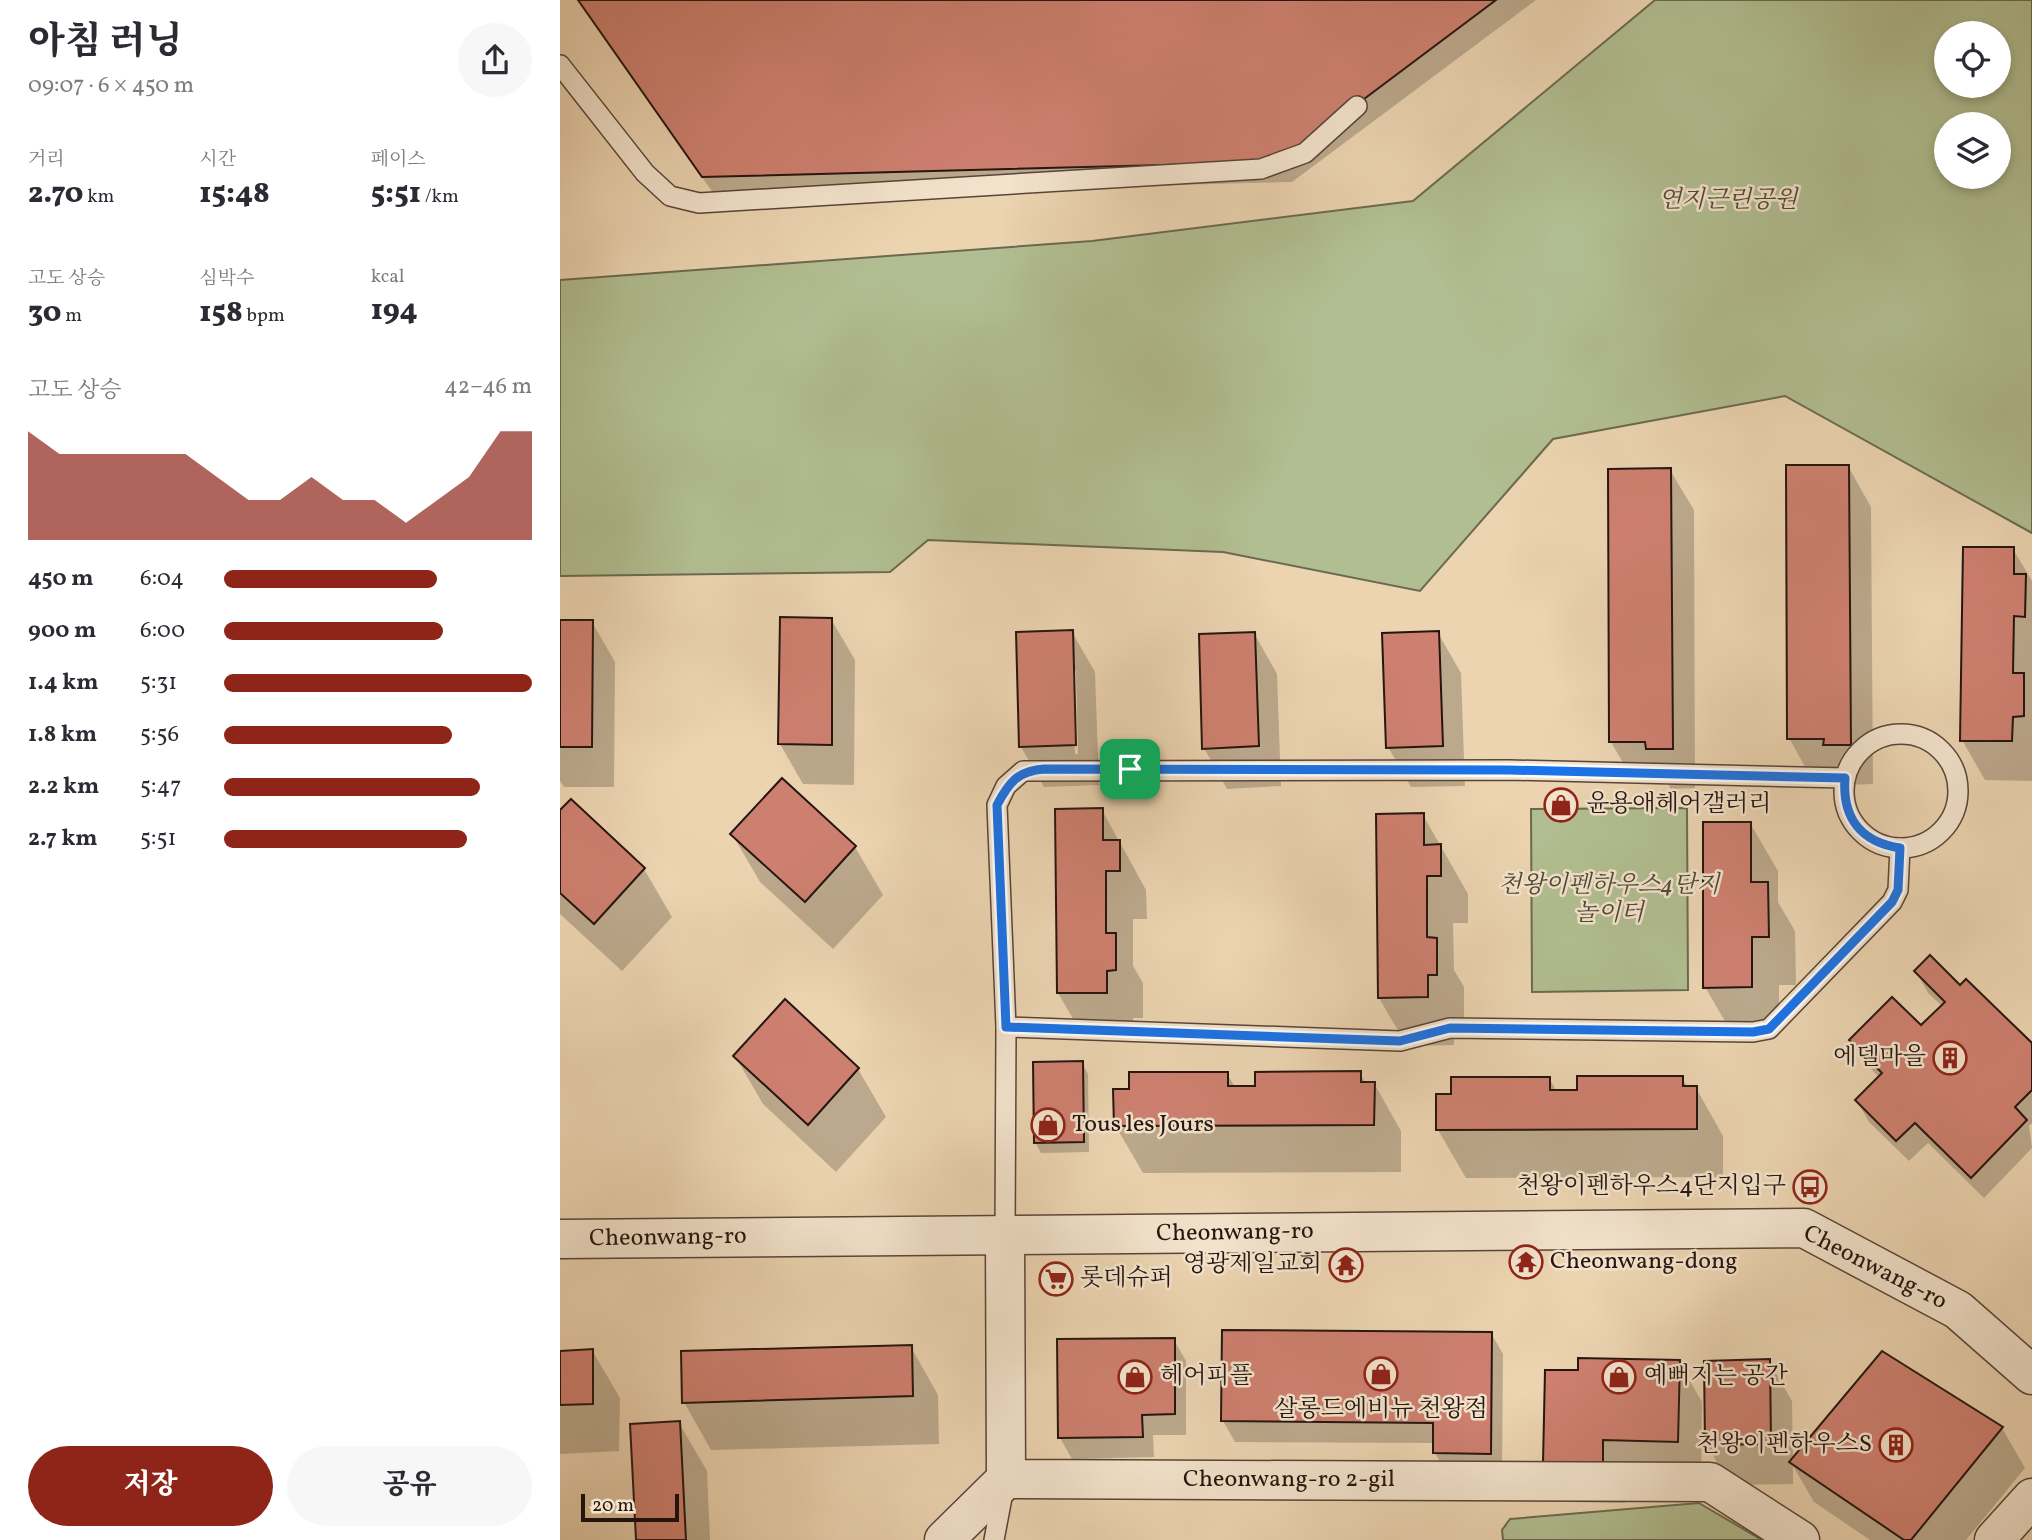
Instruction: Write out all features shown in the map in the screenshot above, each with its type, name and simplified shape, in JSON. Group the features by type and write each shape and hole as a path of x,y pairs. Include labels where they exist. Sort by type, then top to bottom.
{"street":[{"name":"Cheonwang-ro","path":"560,1239 1804,1228 1958,1310 2032,1375"},
{"path":"944,1540 1006,1479 1005,1235"},
{"name":"Cheonwang-ro 2-gil","path":"1006,1479 1710,1482 1800,1540"},
{"path":"1994,1540 2032,1498"}],"lane":[{"path":"560,65 645,173 670,196 699,203 1261,169 1305,153 1357,106"},
{"path":"1903,734 1922,738 1939,748 1951,764 1957,783 1957,803 1950,821 1936,835 1919,845 1900,848 1875,842 1856,827 1847,812 1845,778 1853,760 1866,745 1884,736 1903,734"},
{"path":"1005,1235 1006,1027 997,805 1006,786 1023,771 1509,770 1845,778"},
{"path":"1006,1027 1400,1041 1450,1028 1753,1032 1769,1029 1892,902 1898,890 1900,848"},
{"path":"996,1537 1006,1479"}],"green space":[{"name":"연지근린공원","path":"1655,0 2032,0 2032,533 1785,396 1553,439 1420,591 1223,552 928,540 890,572 560,576 560,280 1092,241 1413,201"},
{"name":"천왕이펜하우스4단지 놀이터","path":"1687,808 1688,990 1532,992 1531,809"},
{"path":"1699,1503 1762,1540 1503,1540 1502,1530 1510,1519"}],"building":[{"path":"578,0 1496,0 1280,162 702,177"},
{"path":"1786,465 1849,465 1851,745 1823,745 1824,739 1787,739"},
{"path":"1671,468 1673,749 1646,749 1645,742 1609,742 1608,469"},
{"path":"1963,547 2014,547 2014,574 2026,574 2025,617 2014,616 2013,673 2024,673 2024,716 2013,717 2012,741 1960,741"},
{"path":"780,617 832,618 832,745 778,744"},
{"path":"560,620 593,620 592,747 560,747"},
{"path":"1073,630 1076,745 1019,747 1016,632"},
{"path":"1439,631 1443,746 1386,748 1382,633"},
{"path":"1255,632 1259,746 1202,749 1199,634"},
{"path":"782,778 856,846 805,902 730,834"},
{"path":"571,799 645,868 594,924 560,893 560,810"},
{"path":"1103,808 1103,840 1120,840 1120,871 1106,871 1106,933 1116,933 1116,970 1107,971 1107,993 1057,993 1055,809"},
{"path":"1424,813 1424,845 1441,844 1441,876 1427,876 1427,937 1437,938 1437,975 1428,975 1428,997 1378,998 1376,814"},
{"path":"1703,822 1751,822 1751,882 1768,882 1769,937 1752,937 1752,987 1703,988"},
{"name":"에델마을","path":"1930,955 1960,985 1966,979 2032,1043 2032,1090 2015,1107 2027,1120 1971,1178 1915,1123 1896,1141 1855,1100 1882,1073 1849,1040 1892,997 1921,1025 1945,1002 1914,971"},
{"path":"785,999 859,1068 808,1125 733,1056"},
{"path":"1083,1061 1084,1142 1034,1143 1033,1062"},
{"path":"1361,1071 1361,1082 1375,1082 1374,1125 1114,1126 1113,1089 1129,1089 1129,1072 1228,1072 1228,1086 1255,1086 1255,1072"},
{"path":"1577,1076 1683,1076 1683,1086 1697,1086 1697,1129 1436,1130 1436,1094 1451,1094 1451,1077 1550,1077 1550,1090 1577,1090"},
{"path":"1222,1330 1492,1332 1491,1454 1433,1453 1433,1423 1221,1421"},
{"path":"1175,1338 1175,1414 1142,1415 1143,1437 1058,1438 1057,1339"},
{"path":"912,1345 913,1396 682,1403 681,1351"},
{"path":"593,1349 593,1404 560,1405 560,1351"},
{"name":"천왕이펜하우스S","path":"1882,1351 2003,1427 1911,1540 1904,1540 1789,1462"},
{"path":"1578,1358 1680,1360 1678,1442 1603,1440 1603,1464 1543,1463 1545,1370 1578,1370"},
{"path":"1770,1359 1771,1444 1705,1445 1704,1361"},
{"path":"680,1421 686,1540 636,1540 630,1424"}],"place":[{"name":"윤용애헤어갤러리","path":"1561,805"},
{"name":"에델마을","path":"1950,1058"},
{"name":"Tous les Jours","path":"1048,1125"},
{"name":"천왕이펜하우스4단지입구","path":"1810,1187"},
{"name":"Cheonwang-dong","path":"1526,1262"},
{"name":"영광제일교회","path":"1346,1265"},
{"name":"롯데슈퍼","path":"1056,1279"},
{"name":"살롱드에비뉴 천왕점","path":"1381,1374"},
{"name":"헤어피플","path":"1135,1377"},
{"name":"예뻐지는 공간","path":"1619,1377"},
{"name":"천왕이펜하우스S","path":"1896,1445"}],"route":[{"path":"1130,769 1509,770 1845,778 1847,812 1856,827 1883,846 1900,848 1898,890 1879,918 1769,1029 1753,1032 1450,1028 1400,1041 1006,1027 997,805 1006,786 1023,771 1130,769"}]}
